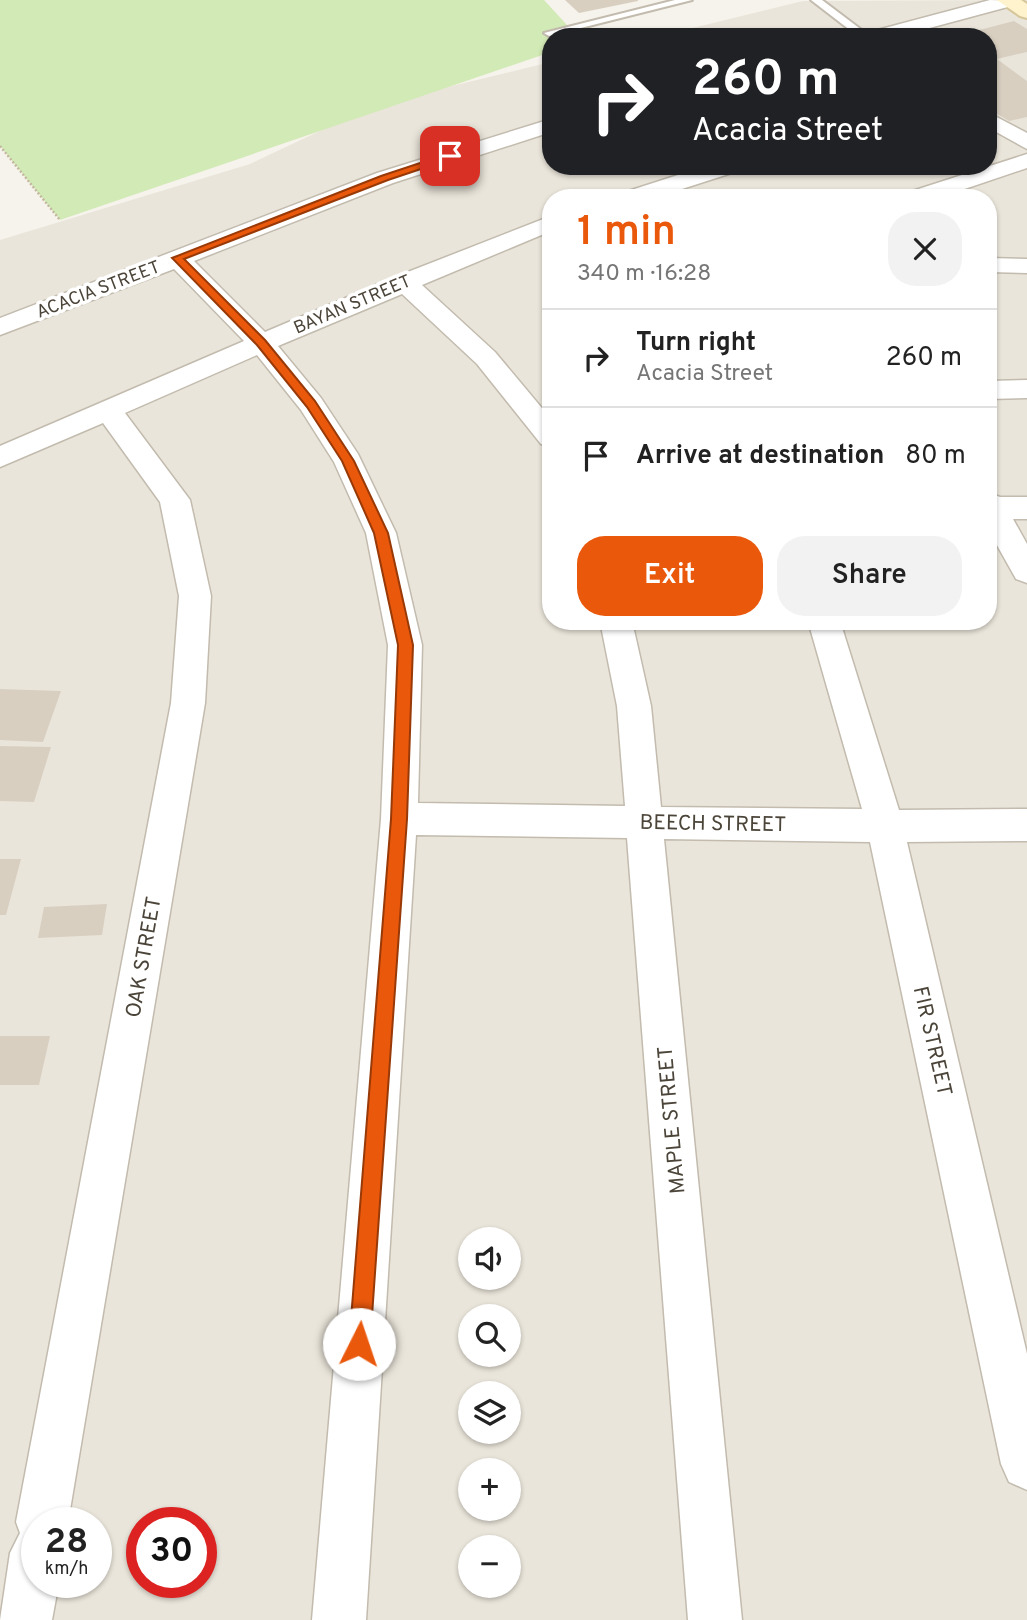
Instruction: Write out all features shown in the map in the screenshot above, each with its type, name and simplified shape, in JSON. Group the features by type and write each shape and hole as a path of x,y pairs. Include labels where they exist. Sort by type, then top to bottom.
{"street":[{"path":"906,28 1009,0 1027,12"},
{"path":"997,124 1027,142"},
{"name":"ACACIA STREET","path":"0,327 385,178 542,128"},
{"path":"997,171 1027,161"},
{"path":"673,189 708,175"},
{"path":"941,189 984,175"},
{"name":"BAYAN STREET","path":"0,457 404,282 542,232"},
{"path":"177,258 261,343 311,404 348,461 381,533 405,645 399,819 339,1620"},
{"path":"997,265 1027,266"},
{"path":"404,282 486,358 542,426"},
{"path":"997,390 1027,389"},
{"name":"OAK STREET","path":"45,1507 188,703 195,596 175,500 109,411"},
{"path":"997,506 1027,508"},
{"path":"997,518 1027,570"},
{"name":"MAPLE STREET","path":"618,630 634,706 715,1620"},
{"name":"FIR STREET","path":"827,630 885,826 1027,1464"},
{"name":"BEECH STREET","path":"399,819 885,826 1027,825"},
{"path":"25,1620 29,1598"}],"lane":[{"path":"570,28 687,0"},
{"path":"816,0 854,28"}],"path":[{"path":"0,146 60,220"}],"shaded area":[{"path":"1027,0 1027,1620 0,1620 0,240 250,164 377,104 542,64 542,175 997,175 997,28 693,28 803,1"}],"green space":[{"path":"0,0 544,0 570,28 542,28 542,55 60,220 0,146"}],"building":[{"path":"565,0 638,0 638,1 579,13"},
{"path":"1014,21 1027,29 1027,52 997,59 997,28 987,28"},
{"path":"997,59 1027,81 1027,117 1009,121 997,114"},
{"path":"0,689 61,691 43,742 0,740"},
{"path":"0,746 51,747 34,802 0,801"},
{"path":"0,859 21,859 6,915 0,915"},
{"path":"107,904 102,935 38,938 44,907"},
{"path":"0,1036 50,1036 39,1085 0,1085"}],"route":[{"path":"359,1344 399,819 405,645 381,533 348,461 311,404 261,343 177,258 385,178 450,156"}]}
